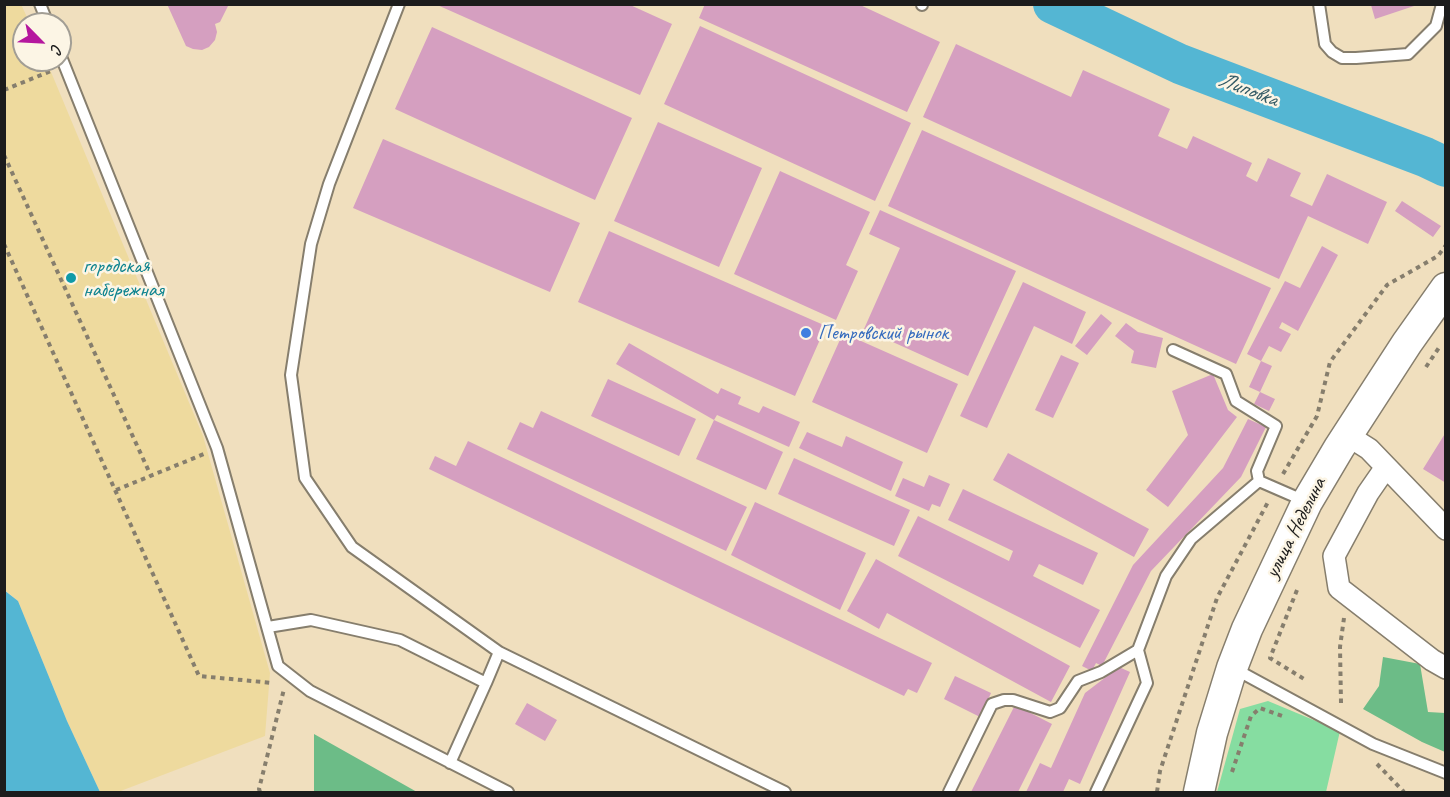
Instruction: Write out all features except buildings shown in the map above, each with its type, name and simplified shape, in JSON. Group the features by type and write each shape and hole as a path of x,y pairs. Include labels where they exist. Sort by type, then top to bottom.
{"main road":[{"name":"улица Неделина","path":"1199,792 1212,733 1232,668 1247,629 1307,502 1347,435 1446,288"}],"street":[{"path":"1347,435 1369,449 1446,529"},
{"path":"1386,467 1368,493 1334,556 1339,588 1432,660 1446,668"}],"lane":[{"path":"399,4 329,184 311,244 291,375 305,478 352,547 499,652 785,792"},
{"path":"1318,4 1325,44 1342,58 1356,58 1408,54 1436,26 1442,4"},
{"path":"67,72 217,448 278,666 310,691 508,792"},
{"path":"1173,350 1226,374 1236,400 1276,426 1257,471 1259,481"},
{"path":"1259,481 1307,502"},
{"path":"1096,792 1147,683 1138,650 1166,576 1191,539 1259,481"},
{"path":"268,627 311,620 400,640 486,683"},
{"path":"950,792 992,704 1013,700 1050,712 1060,708 1078,681 1101,672 1138,650"},
{"path":"450,762 499,652"},
{"path":"1232,668 1372,744 1446,773"}],"path":[{"path":"4,90 47,72"},
{"path":"4,155 151,476"},
{"path":"4,244 199,676 273,683 294,695"},
{"path":"1156,792 1160,771 1217,598 1275,488 1317,416 1330,362 1388,285 1438,256 1446,245"},
{"path":"116,490 217,448"},
{"path":"1339,588 1346,609 1340,647 1341,703"},
{"path":"260,792 258,789 284,689"},
{"path":"1229,782 1251,716 1260,708 1287,718"}],"green space":[{"path":"1383,657 1420,664 1428,712 1445,713 1445,752 1422,742 1363,709 1379,686"},
{"path":"1268,701 1340,731 1326,792 1217,792 1240,709"},
{"path":"314,734 417,792 314,792"}],"sand":[{"name":"городская набережная","path":"21,4 25,12 12,12 12,72 51,72 203,436 270,673 265,736 118,792 100,792 67,721 18,601 5,590 4,5"}],"water":[{"path":"4,590 18,601 67,721 100,792 5,792"}],"waterway":[{"name":"Липовка","path":"1053,4 1180,64 1446,167"}],"place":[{"name":"городская набережная","path":"71,278"},
{"name":"Петровский рынок","path":"806,333"}]}
